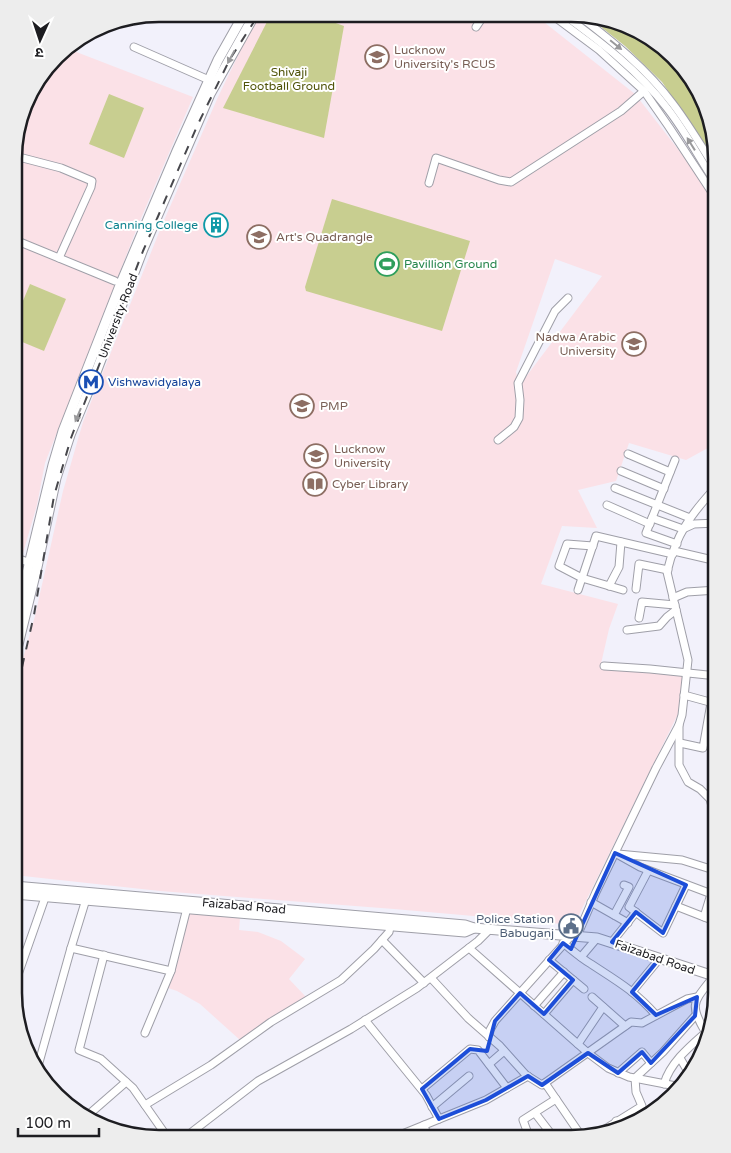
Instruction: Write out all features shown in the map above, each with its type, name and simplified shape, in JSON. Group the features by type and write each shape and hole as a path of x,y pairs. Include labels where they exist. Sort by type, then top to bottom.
{"main road":[{"name":"University Road","path":"23,603 56,478 70,435 200,109 209,80 239,23"},
{"name":"University Road","path":"200,109 250,23"},
{"name":"Faizabad Road","path":"23,888 46,893"},
{"name":"Faizabad Road","path":"23,894 46,893 391,922 465,925 489,930 597,938 708,974"}],"street":[{"path":"476,27 479,23"},
{"path":"563,23 599,50 644,92 708,186"},
{"path":"575,23 621,59 651,88 667,108 708,172"},
{"path":"589,24 627,54 652,79 673,104 708,157"},
{"path":"134,47 209,80"},
{"path":"429,183 436,158 499,180 511,182 621,112 644,92"},
{"path":"23,158 61,168 92,181 59,258"},
{"path":"23,243 116,281"},
{"path":"498,440 514,427 518,418 520,400 518,383 555,311 568,298"},
{"path":"628,454 670,472"},
{"path":"674,550 646,533 675,460"},
{"path":"622,471 664,489"},
{"path":"615,488 690,518"},
{"path":"489,1036 495,1021 563,943 574,936 679,725 682,716 688,660 668,570 683,528 708,496"},
{"path":"607,505 651,521 683,528 694,524 708,523"},
{"path":"578,590 596,536 674,550 708,559"},
{"path":"609,586 619,566 621,542"},
{"path":"593,546 567,544 559,566 582,578 622,590"},
{"path":"23,561 33,565"},
{"path":"636,589 639,564 668,570"},
{"path":"627,630 659,626 687,592 708,591"},
{"path":"640,618 642,602 675,605"},
{"path":"604,666 708,675"},
{"path":"684,694 708,702"},
{"path":"679,725 679,765 688,782 700,789 708,797"},
{"path":"680,743 704,748 708,731"},
{"path":"615,853 648,870 708,893"},
{"path":"615,853 682,860 708,868"},
{"path":"648,870 630,907 663,933 686,885"},
{"path":"614,915 627,886 638,891"},
{"path":"23,960 46,893"},
{"path":"40,1060 70,948 87,896"},
{"path":"592,902 628,923"},
{"path":"145,1034 171,971 188,905"},
{"path":"676,906 708,918"},
{"path":"704,917 708,909"},
{"path":"612,942 636,912"},
{"path":"145,1105 211,1065 271,1022 342,980 389,932 391,922"},
{"path":"194,1130 258,1081 365,1020 424,983 489,930"},
{"path":"581,957 597,938"},
{"path":"382,940 424,983"},
{"path":"563,943 643,1000 656,1015"},
{"path":"70,948 171,971"},
{"path":"469,948 588,1053 608,1068 635,1078 672,1086"},
{"path":"104,955 79,1050 101,1058 126,1082 162,1130"},
{"path":"632,992 660,958"},
{"path":"548,960 584,989"},
{"path":"534,1006 564,972"},
{"path":"431,978 468,1018 489,1036 528,1076 542,1085 631,1022 642,1023 687,999 697,997"},
{"path":"544,1014 573,980"},
{"path":"703,1029 695,1016 694,1007 697,997 708,984"},
{"path":"592,997 625,1026"},
{"path":"578,1044 603,1007"},
{"path":"610,1125 642,1106 636,1092 635,1078 663,1052 695,1016"},
{"path":"365,1020 422,1089 439,1119"},
{"path":"664,1084 667,1073 701,1038"},
{"path":"422,1089 470,1049 478,1050 507,1088"},
{"path":"489,1064 504,1051"},
{"path":"618,1073 642,1052 651,1062"},
{"path":"680,1058 686,1068"},
{"path":"432,1107 469,1076"},
{"path":"412,1130 486,1100 528,1076"},
{"path":"91,1112 126,1082"},
{"path":"545,1083 576,1130"},
{"path":"527,1130 523,1120 556,1099"},
{"path":"535,1112 548,1130"},
{"path":"424,1125 425,1130"}],"highlighted area":[{"path":"615,853 686,885 663,933 636,912 612,942 660,958 632,992 656,1015 697,997 695,1016 651,1063 642,1052 618,1073 588,1053 542,1085 528,1076 486,1100 439,1119 422,1089 470,1049 487,1051 495,1021 520,993 544,1014 573,980 549,960 563,943 571,949"}],"shaded area":[{"name":"Lucknow University","path":"254,23 545,23 635,94 688,162 708,192 708,448 686,460 629,443 616,481 578,490 597,528 562,526 541,584 618,604 609,629 600,668 683,674 679,712 574,925 160,891 23,876 23,658 35,616 63,491 83,422 162,225 218,97","holes":["555,259 602,276 519,386 516,372"]},
{"path":"76,52 193,97 139,223 45,463 37,505 23,553 24,142 27,124 41,91 57,69 61,65 65,65 65,61"},
{"path":"189,912 240,918 239,930 258,932 281,941 305,959 289,979 306,997 240,1040 200,1004 168,988"}],"green space":[{"name":"Shivaji Football Ground","path":"266,23 336,23 344,26 324,138 223,108"},
{"path":"600,26 624,33 640,41 655,51 680,76 698,107 704,124 708,150 662,82 625,46"},
{"path":"109,94 144,108 124,158 89,144"},
{"name":"Pavillion Ground","path":"332,199 470,241 442,331 306,291 305,287"},
{"path":"30,284 66,299 44,351 23,342 23,301"}],"railway":[{"path":"23,663 34,615 54,496 71,438 143,251 198,124 230,59 253,23"}],"place":[{"name":"Lucknow University's RCUS","path":"377,57"},
{"name":"Canning College","path":"216,225"},
{"name":"Art's Quadrangle","path":"259,237"},
{"name":"Pavillion Ground","path":"387,264"},
{"name":"Nadwa Arabic University","path":"634,344"},
{"name":"Vishwavidyalaya","path":"91,382"},
{"name":"PMP","path":"302,406"},
{"name":"Lucknow University","path":"316,456"},
{"name":"Cyber Library","path":"315,484"},
{"name":"Police Station Babuganj","path":"571,926"}]}
